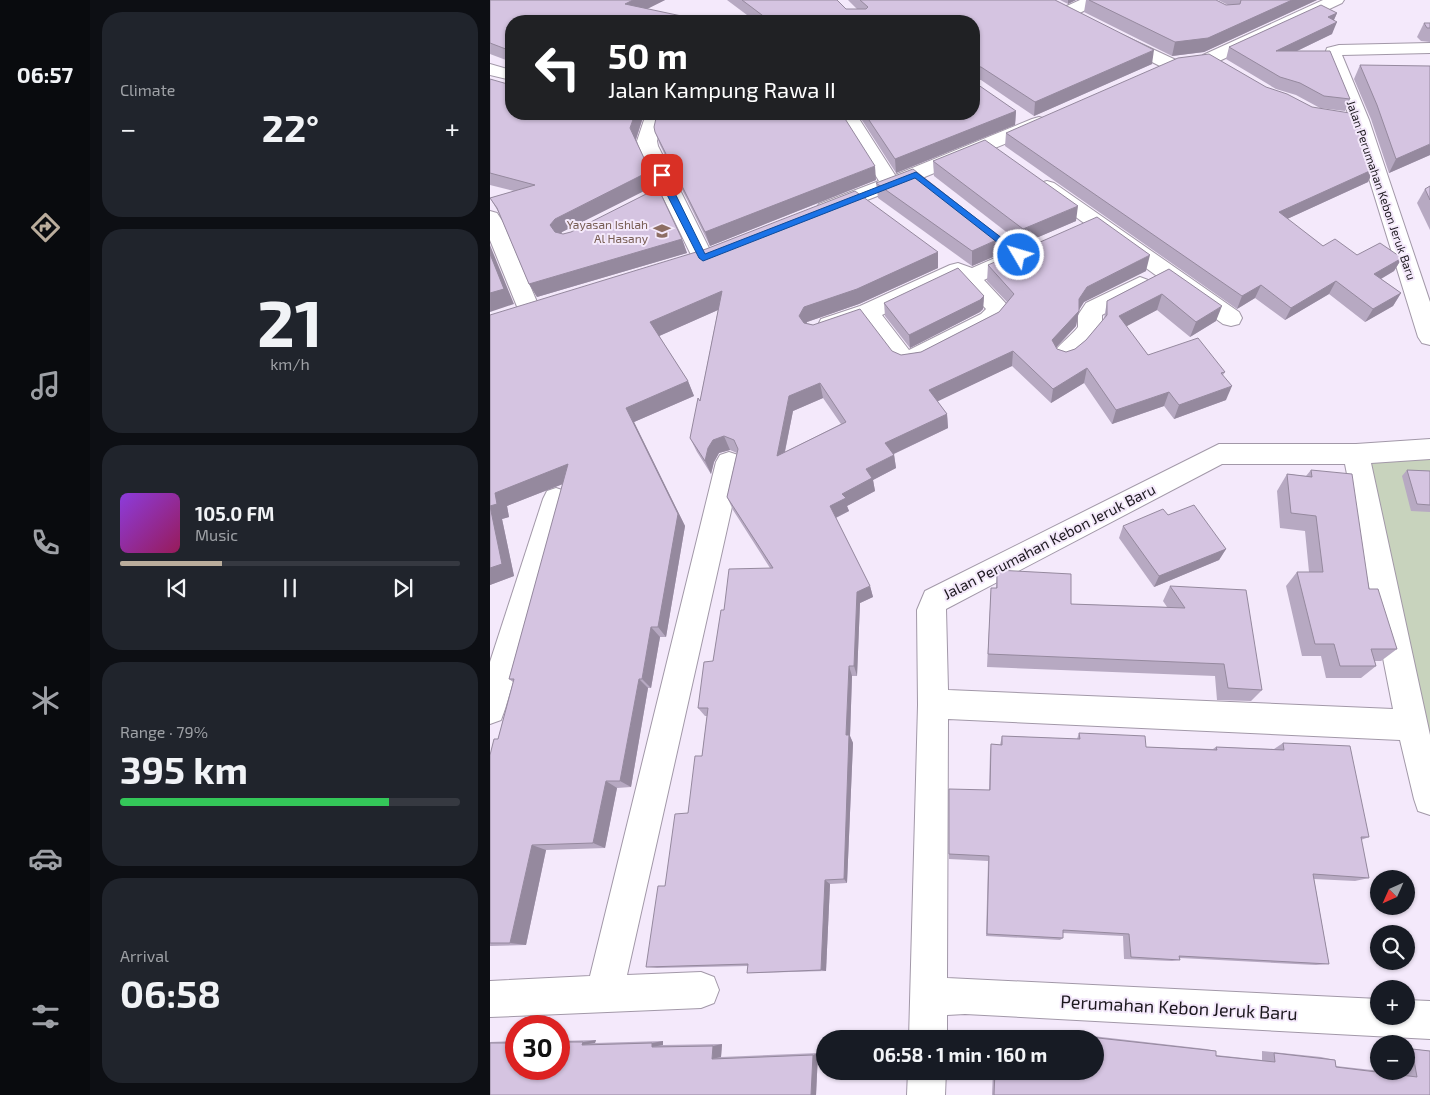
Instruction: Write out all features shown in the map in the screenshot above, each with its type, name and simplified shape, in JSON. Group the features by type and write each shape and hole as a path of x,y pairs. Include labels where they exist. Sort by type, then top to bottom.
{"street":[{"path":"1066,13 1093,0"},
{"path":"1144,76 1197,63 1336,0"},
{"path":"1050,4 1083,21"},
{"path":"1109,34 1197,63"},
{"name":"Jalan Perumahan Kebon Jeruk Baru","path":"1430,48 1333,52 1352,119 1430,336"},
{"path":"490,69 505,73"},
{"path":"1012,112 1033,126"},
{"path":"813,214 891,184 923,180 986,144 1059,114"},
{"path":"653,120 647,141 662,193 703,257"},
{"path":"851,120 891,184"},
{"path":"986,144 1009,161"},
{"path":"1033,177 1231,318"},
{"path":"858,196 881,212"},
{"path":"490,218 530,309"},
{"path":"1072,232 1095,222"},
{"path":"816,330 868,312 963,274 972,277 1012,249 1042,245"},
{"path":"868,312 903,359 913,359 989,320 1000,309 963,274 939,255"},
{"path":"1063,356 1074,348 1090,329 1089,315 1094,309 1166,272"},
{"name":"Jalan Perumahan Kebon Jeruk Baru","path":"928,1030 934,705 930,610 934,600 1219,454 1356,454 1430,449"},
{"path":"1356,454 1412,725 1430,799"},
{"path":"604,995 729,462"},
{"path":"490,709 556,499"},
{"path":"934,705 964,704 1412,725"},
{"path":"490,999 701,990"},
{"name":"Perumahan Kebon Jeruk Baru","path":"929,997 965,996 1430,1020"},
{"path":"926,1095 927,1080"}],"green space":[{"path":"1430,452 1430,746 1358,457"}],"building":[{"path":"490,0 633,0 625,4 677,15 505,15 505,49 490,43"},
{"path":"742,0 837,0 846,9 866,9 868,7 860,0 1055,0 1154,50 1035,102 980,67 980,15 762,15"},
{"path":"1089,0 1216,0 1226,5 1240,4 1241,0 1292,0 1208,38 1175,42"},
{"path":"1321,5 1337,13 1328,17 1337,22 1276,51 1330,51 1350,99 1324,96 1300,83 1280,77 1229,47"},
{"path":"1424,23 1430,23 1430,28 1427,28"},
{"path":"1209,54 1266,87 1287,94 1312,107 1356,114 1374,169 1279,212 1323,246 1335,239 1357,255 1380,243 1402,258 1374,274 1401,293 1373,309 1336,281 1291,308 1261,285 1242,296 1006,133 1178,58"},
{"path":"1360,65 1430,66 1430,144 1396,159 1377,105"},
{"path":"490,79 505,83 505,120 633,120 630,128 650,171 555,219 550,225 555,232 563,234 571,232 658,188 682,239 529,284 497,208 490,198 535,185 490,173"},
{"path":"980,86 1016,111 895,159 869,120 980,120"},
{"path":"656,120 846,120 875,166 705,232 654,127"},
{"path":"985,140 1078,206 1023,229 933,161"},
{"path":"913,169 1001,238 972,251 876,183"},
{"path":"1430,186 1430,200 1425,189"},
{"path":"855,191 938,252 857,289 804,307 799,316 804,323 813,325 860,309 892,351 901,355 921,352 999,312 1014,294 988,265 1097,217 1150,255 1087,287 1079,299 1079,311 1052,340 1057,349 1066,352 1075,349 1086,340 1107,315 1107,301 1169,269 1222,306 1196,322 1162,294 1119,316 1148,355 1198,338 1225,372 1221,373 1232,386 1179,405 1169,392 1116,410 1087,368 1053,389 1013,351 929,390 947,414 885,443 894,455 866,469 872,478 842,494 846,498 830,506 870,586 857,592 854,666 849,666 846,735 849,735 844,879 825,880 821,970 747,973 748,964 646,967 658,886 665,886 675,814 688,813 695,756 702,756 708,708 698,708 704,662 713,661 721,610 724,610 729,569 773,568 727,497 738,449 734,440 724,436 713,440 708,448 705,461 690,438 698,398 700,401 722,291 650,322 688,381 626,408 678,514 658,627 651,627 642,679 639,679 620,781 606,781 593,843 532,845 510,943 490,943 490,755 494,739 498,739 514,679 509,679 568,464 495,493 497,504 490,506 490,315 706,249","holes":["820,383 846,422 777,456 789,396"]},
{"path":"490,254 504,289 490,293"},
{"path":"958,268 984,296 980,300 909,335 884,303"},
{"path":"1311,470 1352,474 1369,589 1378,589 1397,649 1371,649 1376,666 1340,666 1334,644 1315,644 1297,572 1323,572 1316,516 1291,513 1287,474 1312,477"},
{"path":"1407,470 1430,471 1430,505 1417,504"},
{"path":"1194,505 1226,549 1159,576 1123,526 1163,509 1168,515"},
{"path":"490,506 502,564 490,568"},
{"path":"997,570 1071,574 1071,604 1185,608 1170,586 1246,590 1262,690 1228,688 1224,664 988,654 991,588 997,588"},
{"path":"1079,733 1145,736 1146,747 1217,750 1216,747 1284,750 1283,743 1350,746 1369,837 1361,837 1369,878 1313,874 1329,964 1179,956 1180,960 1131,957 1129,934 1063,930 1063,938 987,934 989,856 949,854 949,789 990,790 991,744 1002,745 1002,736 1080,739"},
{"path":"1104,1039 1216,1051 1216,1056 1275,1062 1274,1053 1335,1060 1336,1067 1370,1071 1370,1080 1415,1080 1415,1077 1417,1077 1415,1049 1430,1051 1430,1095 994,1095 995,1080 1104,1080"},
{"path":"570,1042 583,1042 582,1045 652,1043 652,1047 713,1046 712,1059 813,1055 811,1095 490,1095 490,1043 505,1043 505,1080 570,1080"}],"place":[{"name":"Yayasan Ishlah Al Hasany","path":"662,231"}],"route":[{"path":"662,175 703,258 916,174 1019,255"}]}
